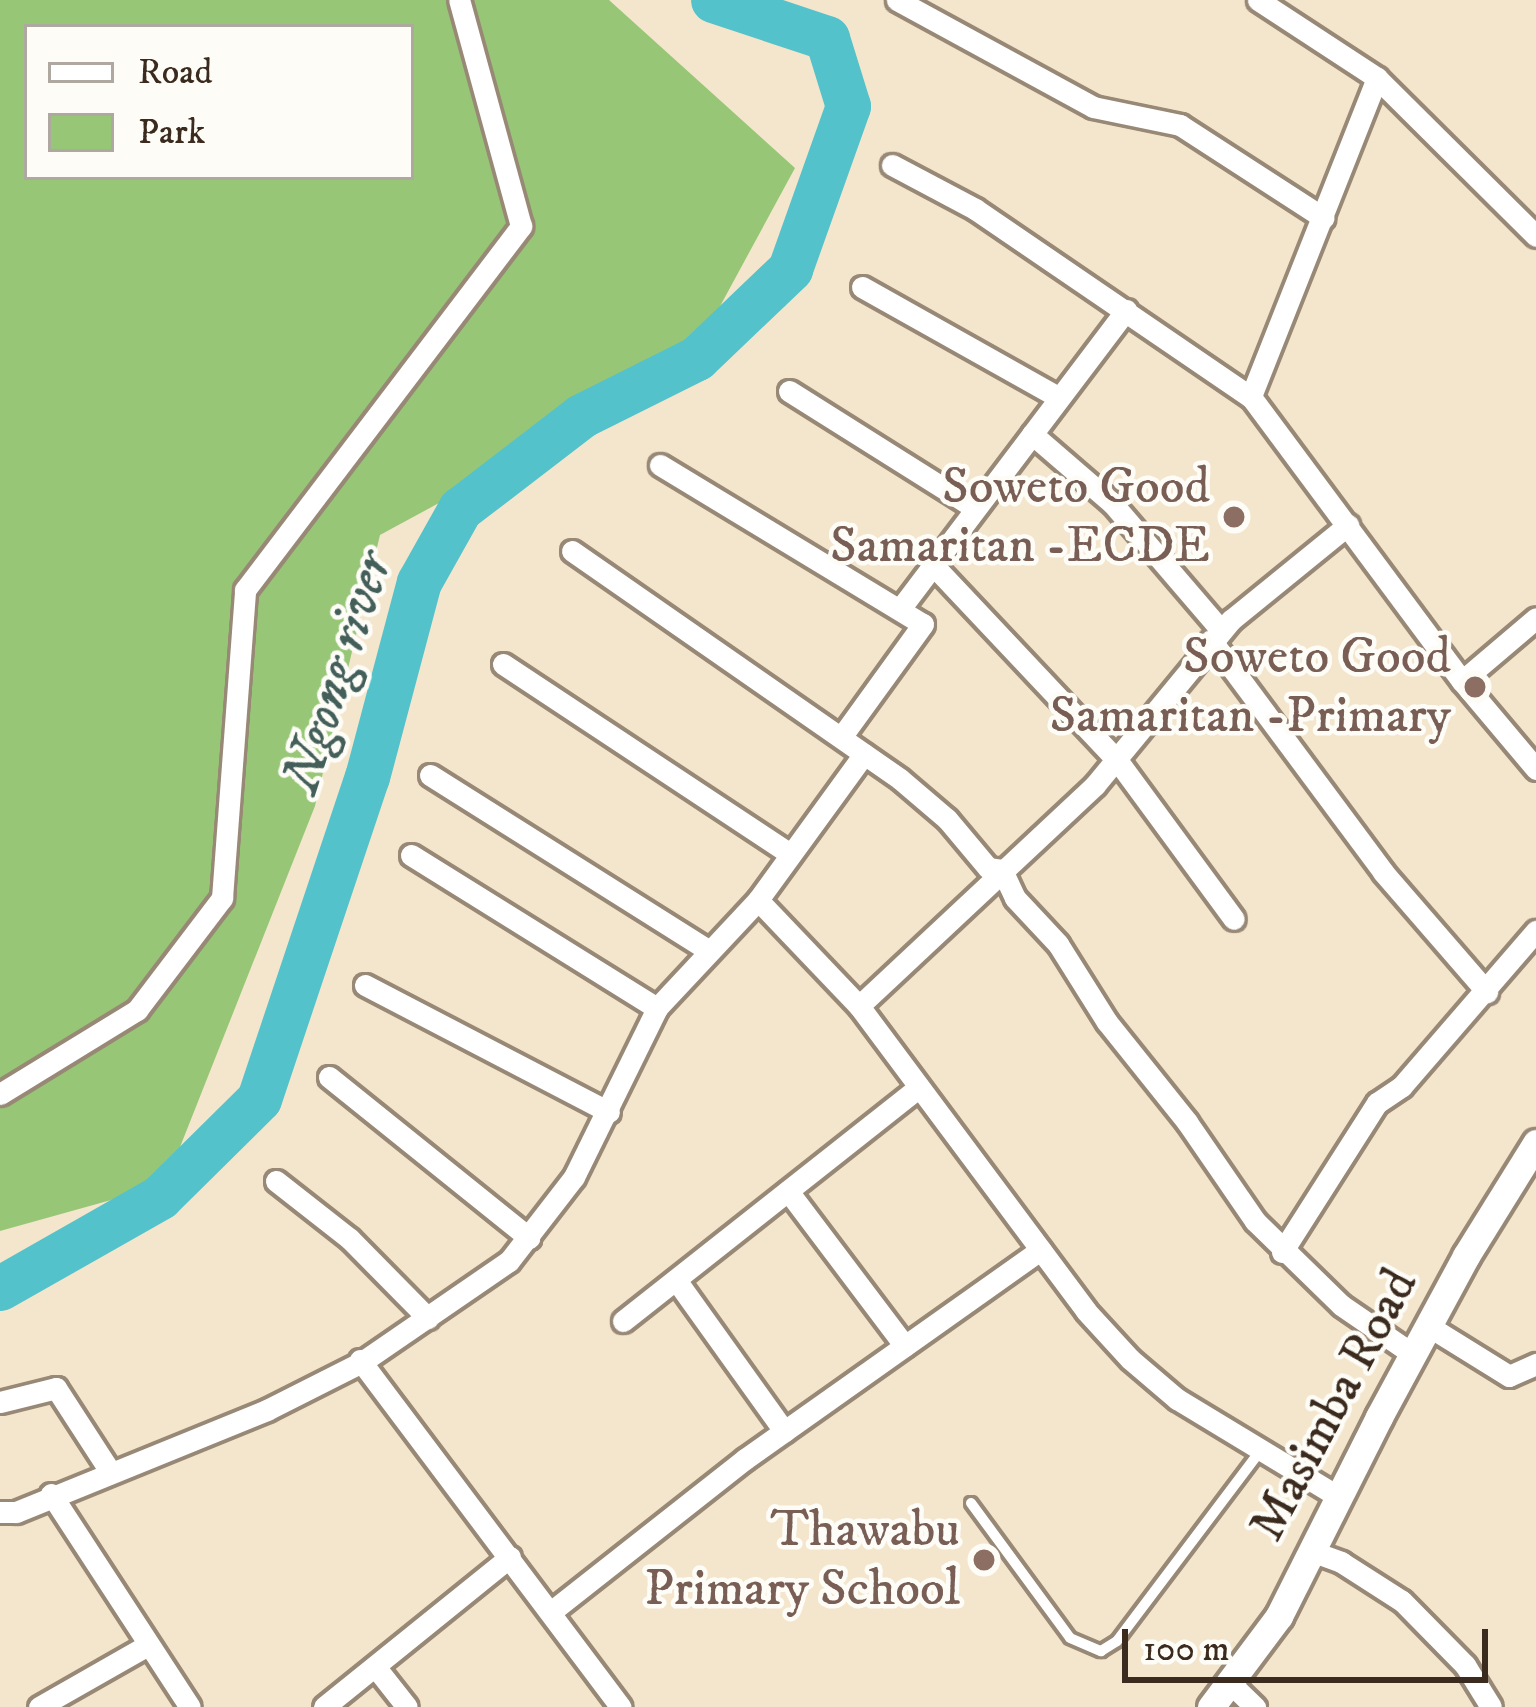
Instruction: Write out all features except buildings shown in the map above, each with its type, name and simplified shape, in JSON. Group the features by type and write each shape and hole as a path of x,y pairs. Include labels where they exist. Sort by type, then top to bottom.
{"street":[{"path":"0,1094 137,1010 222,898 245,590 520,226 459,0"},
{"path":"897,0 1093,107 1180,125 1324,218"},
{"path":"1258,0 1377,78 1536,236"},
{"path":"1251,397 1377,78"},
{"path":"892,165 975,209 1251,397 1462,681 1536,769"},
{"path":"862,287 1058,397"},
{"path":"900,609 1126,310"},
{"path":"789,391 976,508"},
{"path":"1032,434 1112,503 1216,635 1372,858 1487,992"},
{"path":"660,465 923,624 922,632 842,736"},
{"path":"859,1006 1117,760 1216,635 1348,525"},
{"path":"572,551 842,736 947,819 988,868 1002,869"},
{"path":"933,565 1117,760 1234,919"},
{"path":"1462,681 1536,618"},
{"path":"503,664 790,854"},
{"path":"0,1512 16,1512 266,1409 360,1360 509,1261 574,1177 657,1008 758,900 864,754"},
{"path":"430,776 709,951"},
{"path":"411,855 657,1008"},
{"path":"1002,869 1015,898 1058,944 1107,1022 1282,1252 1341,1305 1414,1355"},
{"path":"758,900 859,1006 1040,1250 1130,1359 1178,1399 1337,1496"},
{"path":"1282,1252 1377,1103 1402,1086 1536,931"},
{"path":"365,985 609,1112"},
{"path":"329,1077 530,1238"},
{"path":"623,1321 917,1089"},
{"name":"Masimba Road","path":"1211,1707 1279,1616 1337,1496 1536,1143"},
{"path":"276,1181 350,1239 428,1318"},
{"path":"788,1191 905,1346"},
{"path":"552,1611 784,1431 1040,1250"},
{"path":"676,1280 784,1431"},
{"path":"1430,1327 1509,1376 1536,1364"},
{"path":"360,1360 621,1707"},
{"path":"0,1402 56,1388 111,1473"},
{"path":"51,1494 190,1707"},
{"path":"1311,1551 1341,1562 1402,1600 1465,1665 1491,1707"},
{"path":"324,1707 377,1669 510,1557"},
{"path":"39,1707 146,1646"},
{"path":"377,1669 407,1707"},
{"path":"1230,1683 1255,1707"}],"lane":[{"path":"971,1503 1070,1638 1101,1651 1117,1641 1262,1450"}],"green space":[{"path":"0,0 609,0 795,168 686,369 380,535 315,806 165,1185 0,1231"}],"waterway":[{"name":"Ngong river","path":"0,1288 160,1197 259,1099 367,777 419,582 460,509 581,416 697,358 790,269 848,106 827,38 713,0"}],"place":[{"name":"Soweto Good Samaritan -ECDE","path":"1234,517"},
{"name":"Soweto Good Samaritan -Primary","path":"1475,687"},
{"name":"Thawabu Primary School","path":"984,1560"}]}
